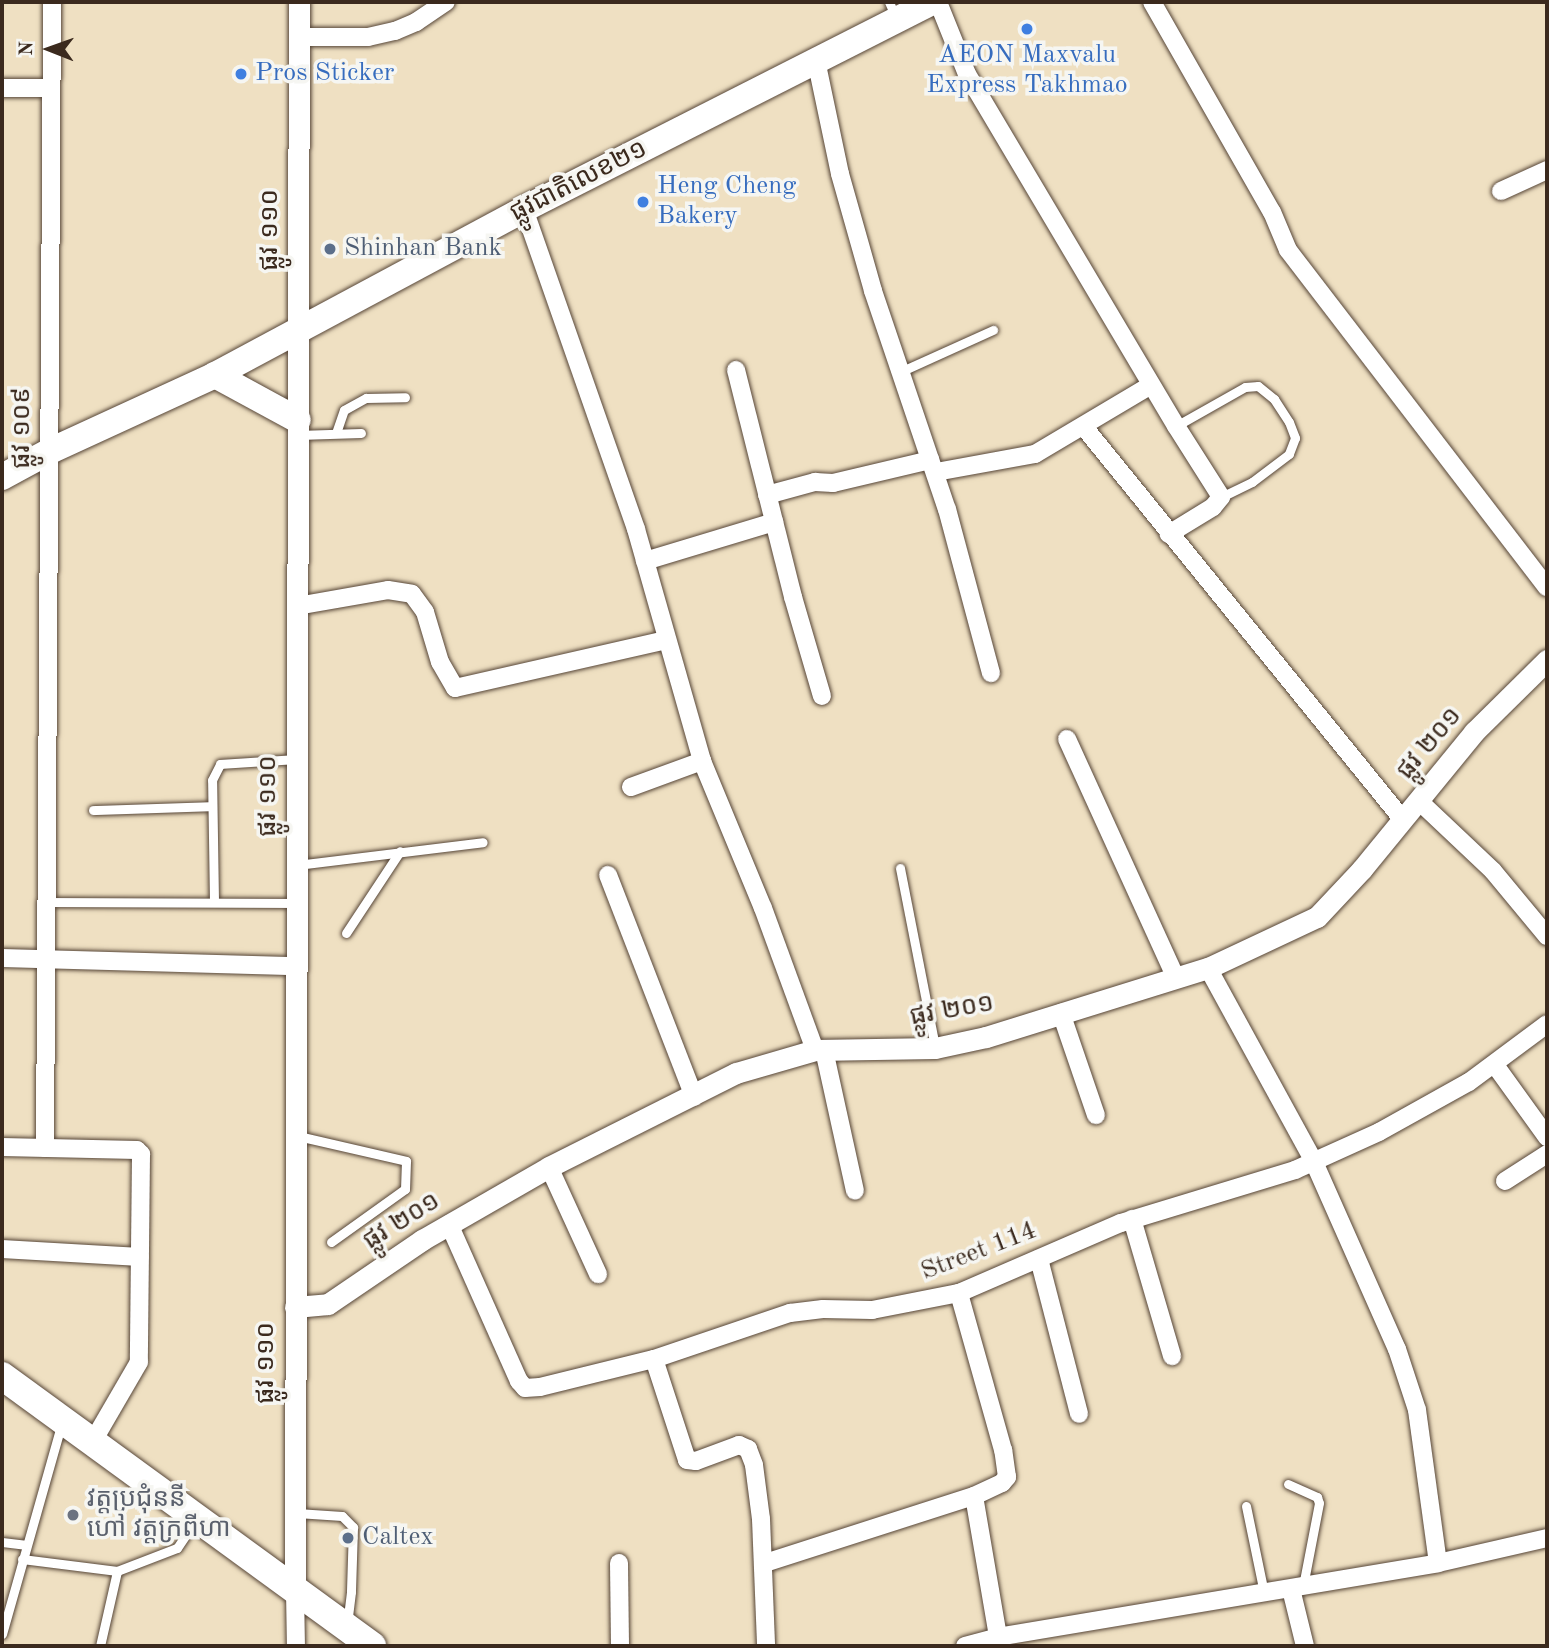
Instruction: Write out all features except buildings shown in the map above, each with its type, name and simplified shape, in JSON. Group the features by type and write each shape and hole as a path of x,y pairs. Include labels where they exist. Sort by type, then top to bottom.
{"highway":[{"path":"2,1376 372,1646"}],"main road":[{"name":"ផ្លូវជាតិលេខ២១","path":"2,477 50,451 215,375 299,332 524,209 816,60 893,10 932,2"},
{"path":"215,375 298,427"}],"street":[{"name":"ផ្លូវ ១០៩","path":"45,1148 52,2"},
{"name":"ផ្លូវ ១១០","path":"295,1591 299,2"},
{"path":"299,37 368,37 395,31 416,22 446,2"},
{"path":"938,2 967,74 1175,426 1221,497 1213,507 1169,534"},
{"path":"1152,2 1272,212 1288,250 1547,587"},
{"path":"816,60 840,174 873,291 933,466 991,673"},
{"path":"2,88 51,89"},
{"path":"1501,191 1547,170"},
{"path":"524,209 574,346 645,561 702,761 819,1050 855,1191"},
{"path":"736,370 822,696"},
{"path":"767,495 815,482 833,483 933,466 1035,454 1151,385"},
{"path":"1084,427 1403,820"},
{"path":"645,561 774,522"},
{"path":"298,606 388,590 412,594 425,612 440,662 455,688 666,640"},
{"name":"ផ្លូវ ២០១","path":"295,1307 328,1304 449,1224 550,1167 694,1097 736,1073 819,1050 935,1048 986,1037 1175,976 1208,968 1317,917 1403,820 1474,732 1547,660"},
{"path":"1067,740 1175,976"},
{"path":"631,787 702,761"},
{"path":"1419,801 1493,871 1545,928"},
{"path":"608,875 694,1097"},
{"path":"2,958 296,966"},
{"path":"1208,968 1314,1162 1397,1349 1417,1410 1438,1563"},
{"path":"1061,1013 1096,1115"},
{"name":"Street 114","path":"449,1224 519,1381 525,1388 540,1387 654,1359 790,1313 823,1309 872,1310 959,1293 1132,1219 1215,1196 1314,1162 1421,1111 1495,1065 1547,1024"},
{"path":"1495,1065 1547,1137"},
{"path":"2,1147 137,1150 141,1154 139,1362 92,1443"},
{"path":"1505,1181 1547,1154"},
{"path":"550,1167 598,1274"},
{"path":"1132,1219 1172,1356"},
{"path":"2,1249 140,1257"},
{"path":"1039,1259 1079,1414"},
{"path":"765,1563 974,1496 1002,1483 1007,1477 1003,1450 959,1293"},
{"path":"654,1359 687,1461 696,1461 739,1445 748,1449 754,1465 765,1563 766,1646"},
{"path":"974,1496 1006,1640"},
{"path":"965,1646 1438,1563 1547,1538"},
{"path":"619,1563 620,1646"},
{"path":"1297,1588 1304,1646"},
{"path":"295,1591 296,1646"}],"lane":[{"path":"902,371 993,330"},
{"path":"1175,426 1245,387 1258,386 1275,399 1289,422 1294,438 1289,454 1252,482 1221,497"},
{"path":"336,433 344,410 366,398 405,397"},
{"path":"298,427 336,433 361,433"},
{"path":"214,901 212,780 220,764 297,759"},
{"path":"93,810 212,806"},
{"path":"297,865 482,842"},
{"path":"346,933 400,851"},
{"path":"900,867 935,1048"},
{"path":"47,902 297,903"},
{"path":"296,1136 406,1161 405,1189 331,1242"},
{"path":"2,1634 25,1545 63,1421"},
{"path":"1289,1484 1317,1497 1319,1503 1297,1588"},
{"path":"1246,1506 1264,1593"},
{"path":"295,1512 342,1516 353,1527 351,1592 346,1628"},
{"path":"22,1559 117,1571 177,1548 197,1519"},
{"path":"2,1542 25,1545"},
{"path":"100,1646 117,1571"}],"place":[{"name":"AEON Maxvalu Express Takhmao","path":"1027,29"},
{"name":"Pros Sticker","path":"241,74"},
{"name":"Heng Cheng Bakery","path":"643,202"},
{"name":"Shinhan Bank","path":"330,249"},
{"name":"វត្តប្រជុំននី ហៅ វត្តក្រពីហា","path":"73,1515"},
{"name":"Caltex","path":"348,1538"}]}
